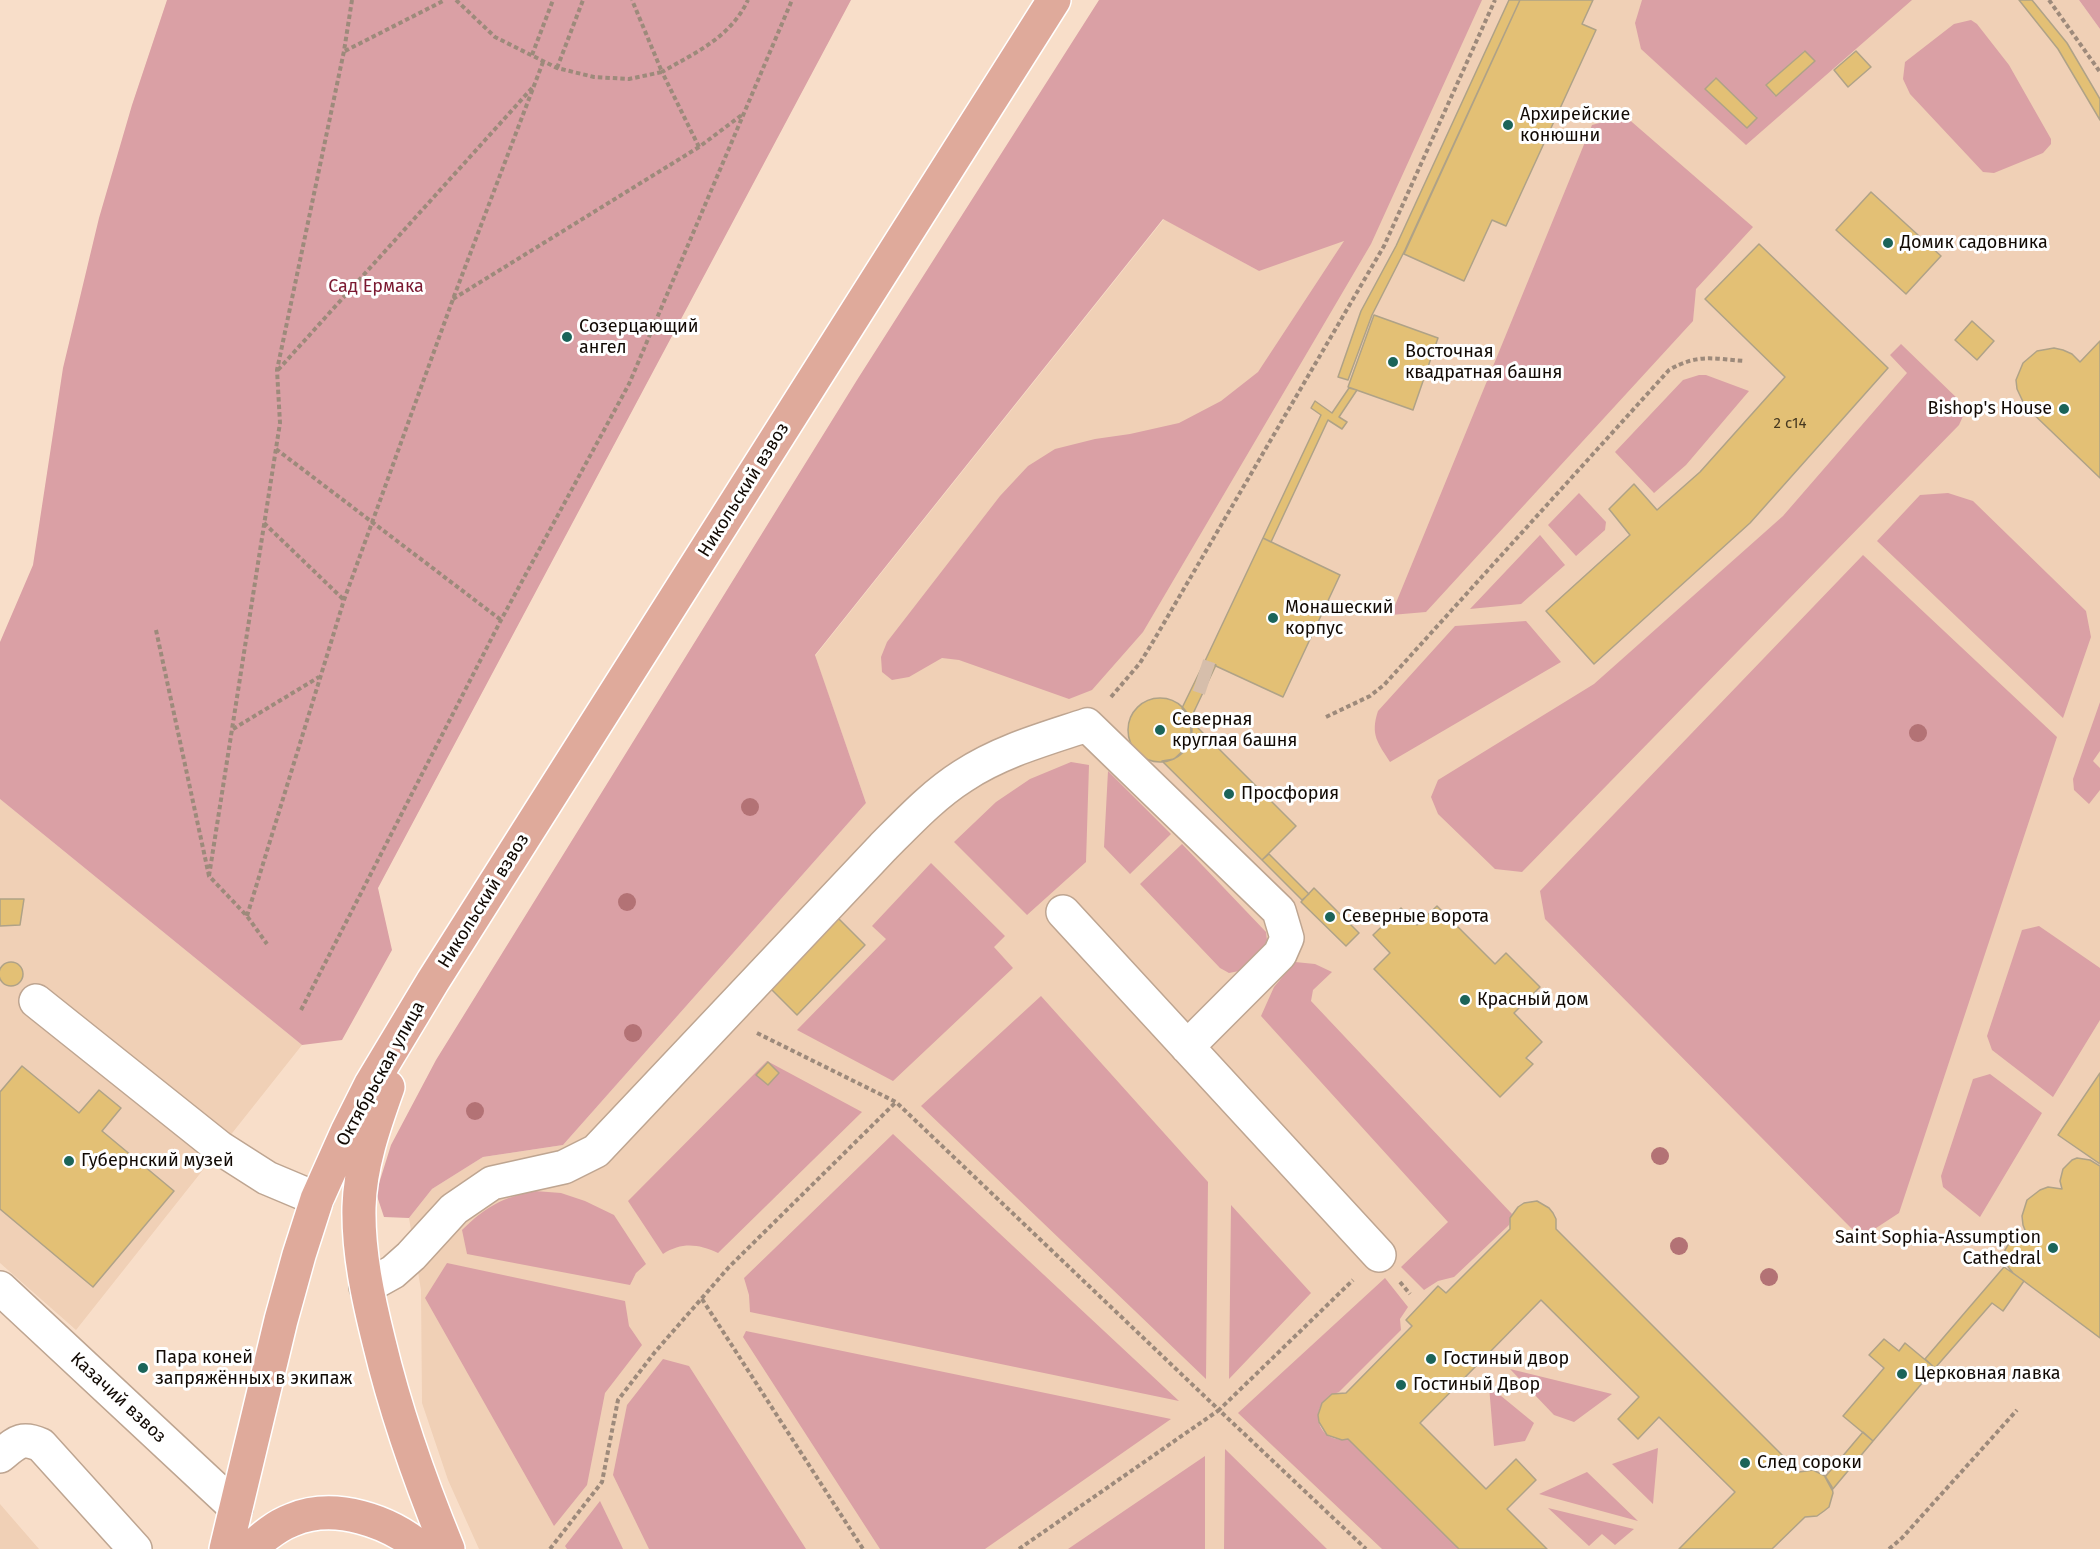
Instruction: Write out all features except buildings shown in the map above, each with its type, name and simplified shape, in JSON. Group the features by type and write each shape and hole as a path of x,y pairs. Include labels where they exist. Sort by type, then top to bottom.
{"main road":[{"name":"Никольский взвоз","path":"433,981 1054,0"},
{"name":"Октябрьская улица","path":"225,1549 281,1320 317,1199 371,1084 433,981"},
{"path":"433,981 393,1073 375,1124 363,1171 359,1206 366,1287 401,1426 423,1490 448,1549"},
{"path":"250,1549 267,1533 293,1519 321,1513 351,1515 381,1523 409,1537 422,1549"}],"street":[{"path":"366,1287 393,1272 411,1256 454,1209 492,1183 564,1167 596,1151 883,847 931,801 963,776 1023,746 1087,725 1278,911 1287,938 1280,954 1187,1047"},
{"path":"1063,912 1379,1255"},
{"path":"36,1000 220,1148 267,1178 317,1199"},
{"name":"Казачий взвоз","path":"0,1288 236,1508"},
{"path":"0,1456 17,1441 30,1440 41,1445 135,1549"}],"path":[{"path":"210,876 280,423 277,370 344,51 352,0"},
{"path":"344,51 445,0"},
{"path":"456,0 495,37 543,62 557,68 594,77 629,79 662,72 712,44 740,16 748,0"},
{"path":"532,55 553,0"},
{"path":"557,68 583,0"},
{"path":"632,0 662,72 699,147"},
{"path":"301,1010 501,620 629,384 792,0"},
{"path":"1087,725 1140,663 1384,246 1495,0"},
{"path":"2049,0 2100,72"},
{"path":"247,916 344,600 453,299 543,62"},
{"path":"277,370 535,85"},
{"path":"453,299 699,147 743,114"},
{"path":"1326,717 1370,696 1384,686 1669,370 1681,363 1702,358 1745,362"},
{"path":"276,449 501,620"},
{"path":"264,523 344,600"},
{"path":"156,630 210,876 247,916 267,944"},
{"path":"232,729 320,676"},
{"path":"730,1009 758,1034 896,1102 1366,1549"},
{"path":"550,1549 602,1482 618,1400 655,1352 729,1267 896,1102"},
{"path":"1019,1549 1219,1410 1379,1255 1410,1294"},
{"path":"702,1299 863,1549"},
{"path":"1889,1549 1902,1538 2016,1410"}],"shaded area":[{"path":"1462,0 2079,0 2100,29 2100,1549 479,1549 448,1480 422,1403 421,1290 409,1218 432,1189 483,1157 563,1145 866,803 815,656 1164,219 1259,271"},
{"path":"0,799 302,1045 76,1330 0,1263"},
{"path":"0,1504 39,1549 0,1549"}],"green space":[{"name":"Сад Ермака","path":"167,0 851,0 378,888 392,950 342,1040 302,1045 0,799 0,642 33,565 63,368 99,218 132,105"},
{"path":"1099,0 1482,0 1371,244 1143,632 1092,690 1069,699 959,660 942,658 909,677 892,680 882,672 881,657 887,642 1000,496 1028,466 1055,449 1179,423 1221,401 1258,372 1344,241 1259,271 1163,219 815,655 866,803 563,1145 483,1157 432,1189 409,1218 384,1217 376,1193 391,1145 436,1060 857,380"},
{"path":"1642,0 1912,0 1746,145 1641,49 1635,23","holes":["1804,51 1814,62 1775,96 1766,85","1715,78 1757,117 1747,128 1705,89"]},
{"path":"2079,0 2100,0 2100,29"},
{"path":"1971,20 1977,24 2009,65 2051,139 2051,144 2043,153 1994,173 1983,172 1910,94 1903,79 1905,62 1954,24"},
{"path":"1625,116 1753,227 1696,289 1693,321 1426,612 1391,615 1592,125"},
{"path":"1901,344 1961,402 1964,414 1959,425 1522,872 1495,869 1438,814 1431,797 1438,780 1594,684 1783,516 1907,373 1890,355"},
{"path":"1706,375 1749,391 1686,465 1654,493 1615,452 1683,380"},
{"path":"1579,493 1606,522 1605,530 1576,556 1548,525"},
{"path":"1948,493 1973,501 2086,611 2091,637 2063,718 1877,541 1920,495"},
{"path":"1540,535 1565,565 1521,604 1470,609"},
{"path":"1863,555 2057,737 1899,1213 1870,1232 1852,1229 1545,919 1540,891"},
{"path":"1526,621 1561,662 1390,762 1376,738 1375,726 1378,711 1455,626"},
{"path":"2100,702 2100,751 2093,761 2100,768 2100,790 2089,804 2074,790 2073,779"},
{"path":"1071,762 1089,765 1086,862 1027,915 954,842 996,802 1030,779"},
{"path":"1108,771 1171,834 1130,874 1104,847"},
{"path":"1182,844 1266,932 1267,940 1263,949 1239,971 1229,973 1220,968 1140,884"},
{"path":"931,863 1005,936 994,947 1013,968 893,1081 797,1030 886,939 872,926"},
{"path":"2039,926 2100,968 2100,1020 2053,1097 1992,1050 1987,1036 2022,930"},
{"path":"1295,962 1315,964 1332,972 1313,990 1311,1001 1512,1214 1509,1225 1454,1277 1438,1281 1424,1290 1401,1267 1448,1222 1261,1016 1274,987"},
{"path":"1041,996 1208,1182 1206,1379 921,1106"},
{"path":"767,1061 862,1112 718,1253 704,1248 683,1246 663,1254 628,1201","holes":["767,1062 779,1073 768,1085 756,1075"]},
{"path":"1990,1074 2042,1113 1980,1217 1943,1187 1941,1176 1973,1079"},
{"path":"893,1134 1179,1401 750,1312 749,1295 744,1278"},
{"path":"535,1191 561,1193 585,1201 614,1215 646,1264 636,1273 630,1285 467,1254 462,1230 495,1204"},
{"path":"1231,1205 1311,1293 1229,1379"},
{"path":"447,1263 625,1301 629,1326 642,1345 605,1393 587,1485 554,1526 425,1298"},
{"path":"1385,1278 1408,1307 1400,1319 1401,1330 1339,1392 1322,1404 1319,1421 1322,1429 1328,1435 1337,1439 1348,1439 1459,1549 1382,1549 1238,1413"},
{"path":"746,1331 1171,1419 985,1549 880,1549 743,1337"},
{"path":"663,1359 689,1366 806,1549 649,1549 613,1475 627,1405"},
{"path":"1510,1369 1612,1394 1574,1422 1554,1415"},
{"path":"1489,1386 1534,1423 1525,1441 1494,1446"},
{"path":"1658,1448 1653,1504 1612,1464"},
{"path":"1225,1449 1327,1549 1224,1549"},
{"path":"1205,1456 1205,1549 1068,1549"},
{"path":"1587,1472 1638,1521 1539,1494"},
{"path":"600,1501 623,1549 567,1549 565,1546"},
{"path":"1548,1508 1634,1529 1615,1545 1602,1534 1589,1546"}],"tunnel":[{"path":"1198,675 1210,679"}],"place":[{"name":"Архирейские конюшни","path":"1508,125"},
{"name":"Домик садовника","path":"1888,243"},
{"name":"Созерцающий ангел","path":"567,337"},
{"name":"Восточная квадратная башня","path":"1393,362"},
{"name":"Bishop's House","path":"2064,409"},
{"name":"Монашеский корпус","path":"1273,618"},
{"name":"Северная круглая башня","path":"1160,730"},
{"name":"Просфория","path":"1229,794"},
{"name":"Северные ворота","path":"1330,917"},
{"name":"Красный дом","path":"1465,1000"},
{"name":"Губернский музей","path":"69,1161"},
{"name":"Saint Sophia-Assumption Cathedral","path":"2053,1248"},
{"name":"Гостиный двор","path":"1431,1359"},
{"name":"Пара коней запряжённых в экипаж","path":"143,1368"},
{"name":"Церковная лавка","path":"1902,1374"},
{"name":"Гостиный Двор","path":"1401,1385"},
{"name":"След сороки","path":"1745,1463"}]}
